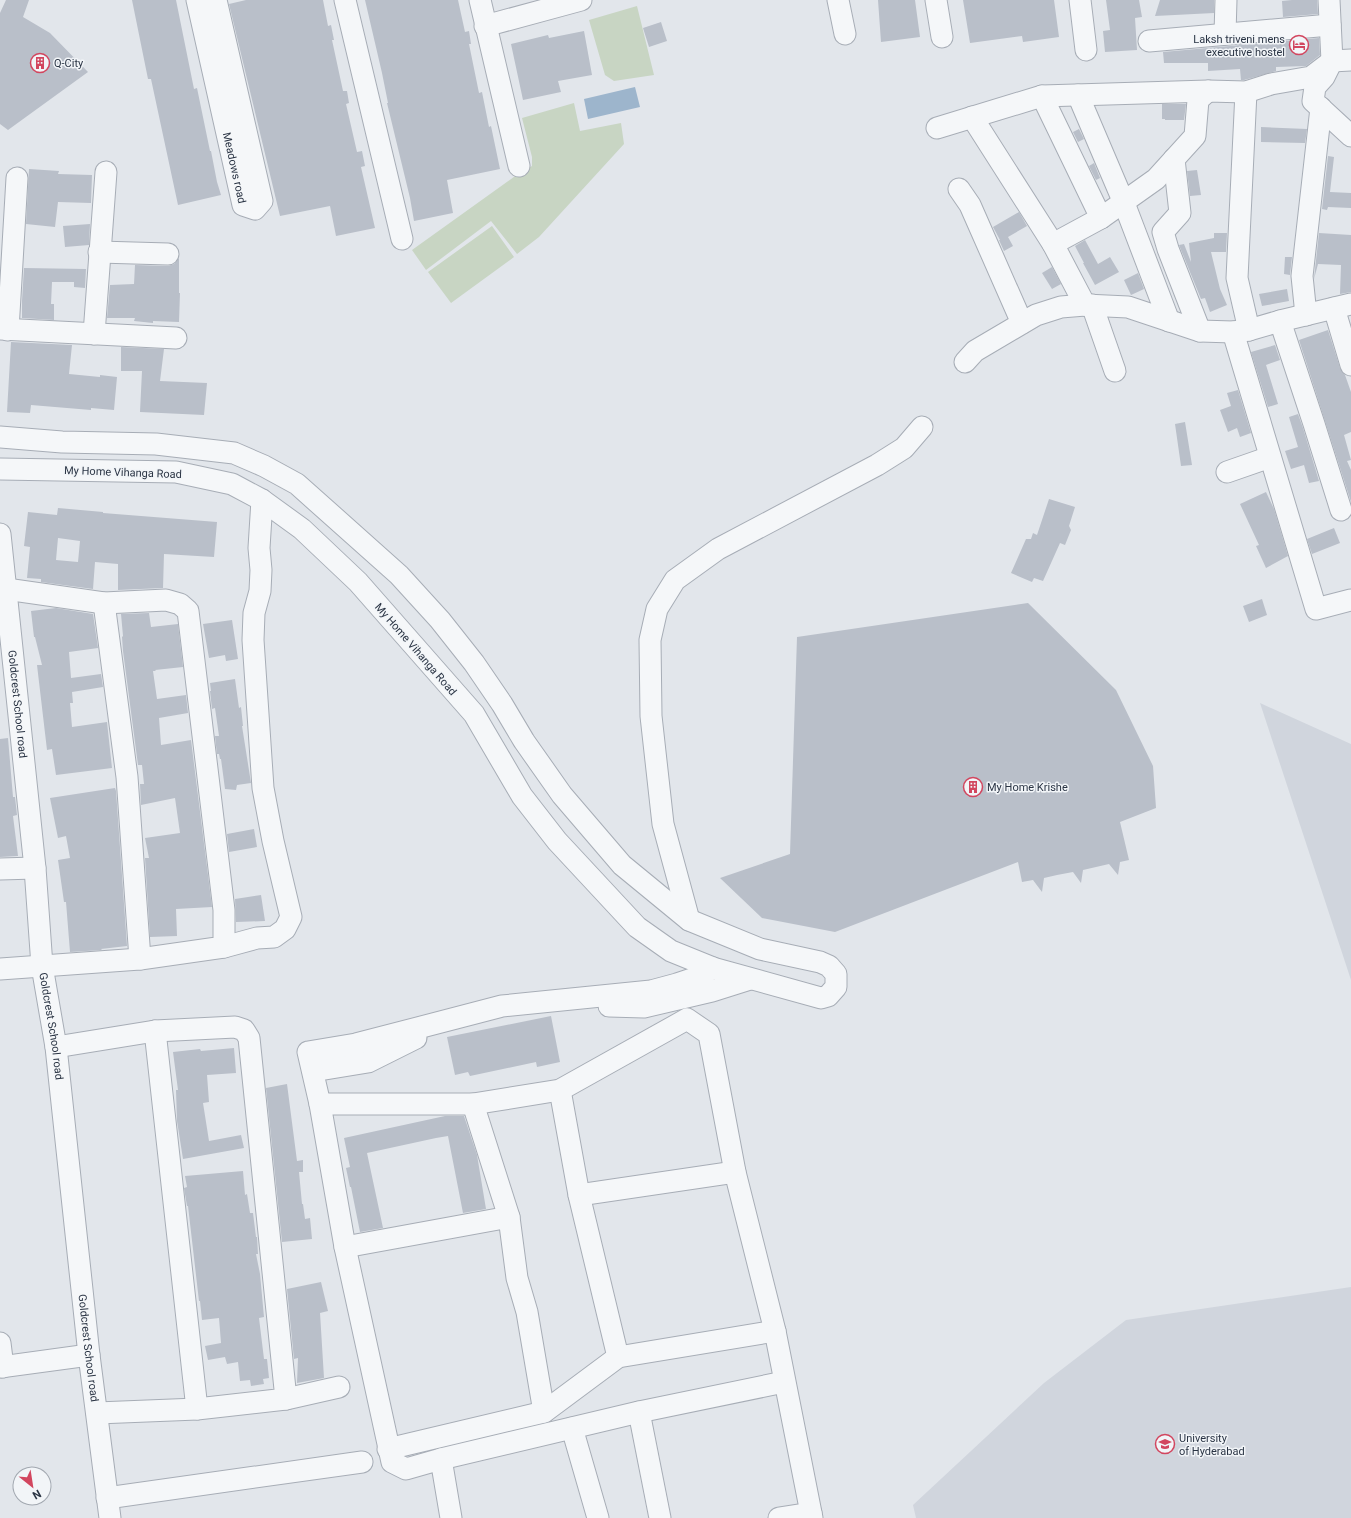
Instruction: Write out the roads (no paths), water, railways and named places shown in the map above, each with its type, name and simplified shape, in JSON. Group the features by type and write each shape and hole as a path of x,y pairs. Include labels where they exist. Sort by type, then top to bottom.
{"street":[{"name":"Meadows road","path":"197,0 243,205 255,209 262,200 216,0"},
{"path":"345,0 402,238"},
{"path":"480,0 519,166"},
{"path":"485,26 581,0"},
{"path":"838,0 845,34"},
{"path":"936,0 942,37"},
{"path":"1080,0 1086,50"},
{"path":"1225,34 1226,0"},
{"path":"1329,0 1330,25 1342,60"},
{"path":"1149,41 1330,25"},
{"path":"936,128 1042,96 1208,90 1246,92 1272,84 1311,77 1342,60"},
{"path":"1342,60 1324,76 1315,88 1313,101 1351,136"},
{"path":"1054,244 1101,218 1156,179 1194,136 1198,100 1208,90"},
{"path":"1246,92 1237,278 1241,331 1270,457 1316,609 1351,600"},
{"path":"1078,95 1124,203 1170,321"},
{"path":"1042,96 1101,218"},
{"path":"1306,314 1302,276 1321,108"},
{"path":"972,117 1054,244 1089,305 1115,371"},
{"path":"1174,159 1180,213 1163,232 1168,249 1200,331"},
{"path":"94,334 106,172"},
{"path":"17,178 4,330 176,338"},
{"path":"959,189 970,205 1022,323"},
{"path":"99,252 168,254"},
{"path":"965,362 975,351 1022,323 1036,315 1061,307 1089,305 1128,307 1200,331 1241,331 1343,306 1351,365"},
{"path":"1280,321 1314,424 1340,510"},
{"path":"689,920 663,824 651,716 650,640 658,609 675,580 718,549 877,465 904,448 922,427"},
{"path":"0,437 62,442 156,444 234,453 264,466 296,484 399,575 430,609 474,663 502,704 524,741 562,795 622,865 689,920"},
{"path":"1228,472 1270,457"},
{"name":"My Home Vihanga Road","path":"0,469 176,472 232,484 262,500 302,529 358,582 474,714 522,796 557,841 637,927 671,951 713,968 821,998 828,996 836,987 836,974 829,966 820,962 760,949 689,920"},
{"path":"0,969 140,959 224,947 257,938 274,937 286,929 292,917 273,841 263,788 253,640 254,613 260,591 261,570 259,548 262,500"},
{"name":"Goldcrest School road","path":"0,534 35,868 42,966 56,1047 89,1355 109,1508"},
{"path":"6,589 104,603 166,600 180,604 188,611 224,910 224,947"},
{"path":"104,603 127,777 140,959"},
{"path":"0,869 35,868"},
{"path":"713,968 698,977 653,990 502,1006 356,1044 308,1052 320,1104 345,1247 388,1450 392,1462 406,1469 441,1459 639,1412 784,1382"},
{"path":"312,1071 368,1062 415,1038 466,1022 574,1004 644,1007 712,991 751,979"},
{"path":"320,1104 473,1104 560,1090 687,1019 709,1034 735,1172 775,1331 811,1515 780,1518"},
{"path":"56,1047 155,1031 235,1027 244,1030 249,1038 286,1399"},
{"path":"155,1031 197,1409"},
{"path":"560,1090 579,1195 618,1357"},
{"path":"473,1104 509,1217 517,1278 527,1312 544,1412"},
{"path":"579,1195 735,1172"},
{"path":"345,1247 509,1217"},
{"path":"388,1450 544,1412 618,1357 775,1331"},
{"path":"0,1343 2,1367 89,1355"},
{"path":"96,1413 197,1409 286,1399 338,1387"},
{"path":"639,1412 660,1518"},
{"path":"572,1428 598,1518"},
{"path":"441,1459 451,1518"},
{"path":"109,1508 362,1462"}],"water":[{"path":"635,87 640,107 588,119 584,99"}],"place":[{"name":"Laksh triveni mens executive hostel","path":"1299,45"},
{"name":"Q-City","path":"40,63"},
{"name":"My Home Krishe","path":"973,787"},
{"name":"University of Hyderabad","path":"1165,1444"}]}
